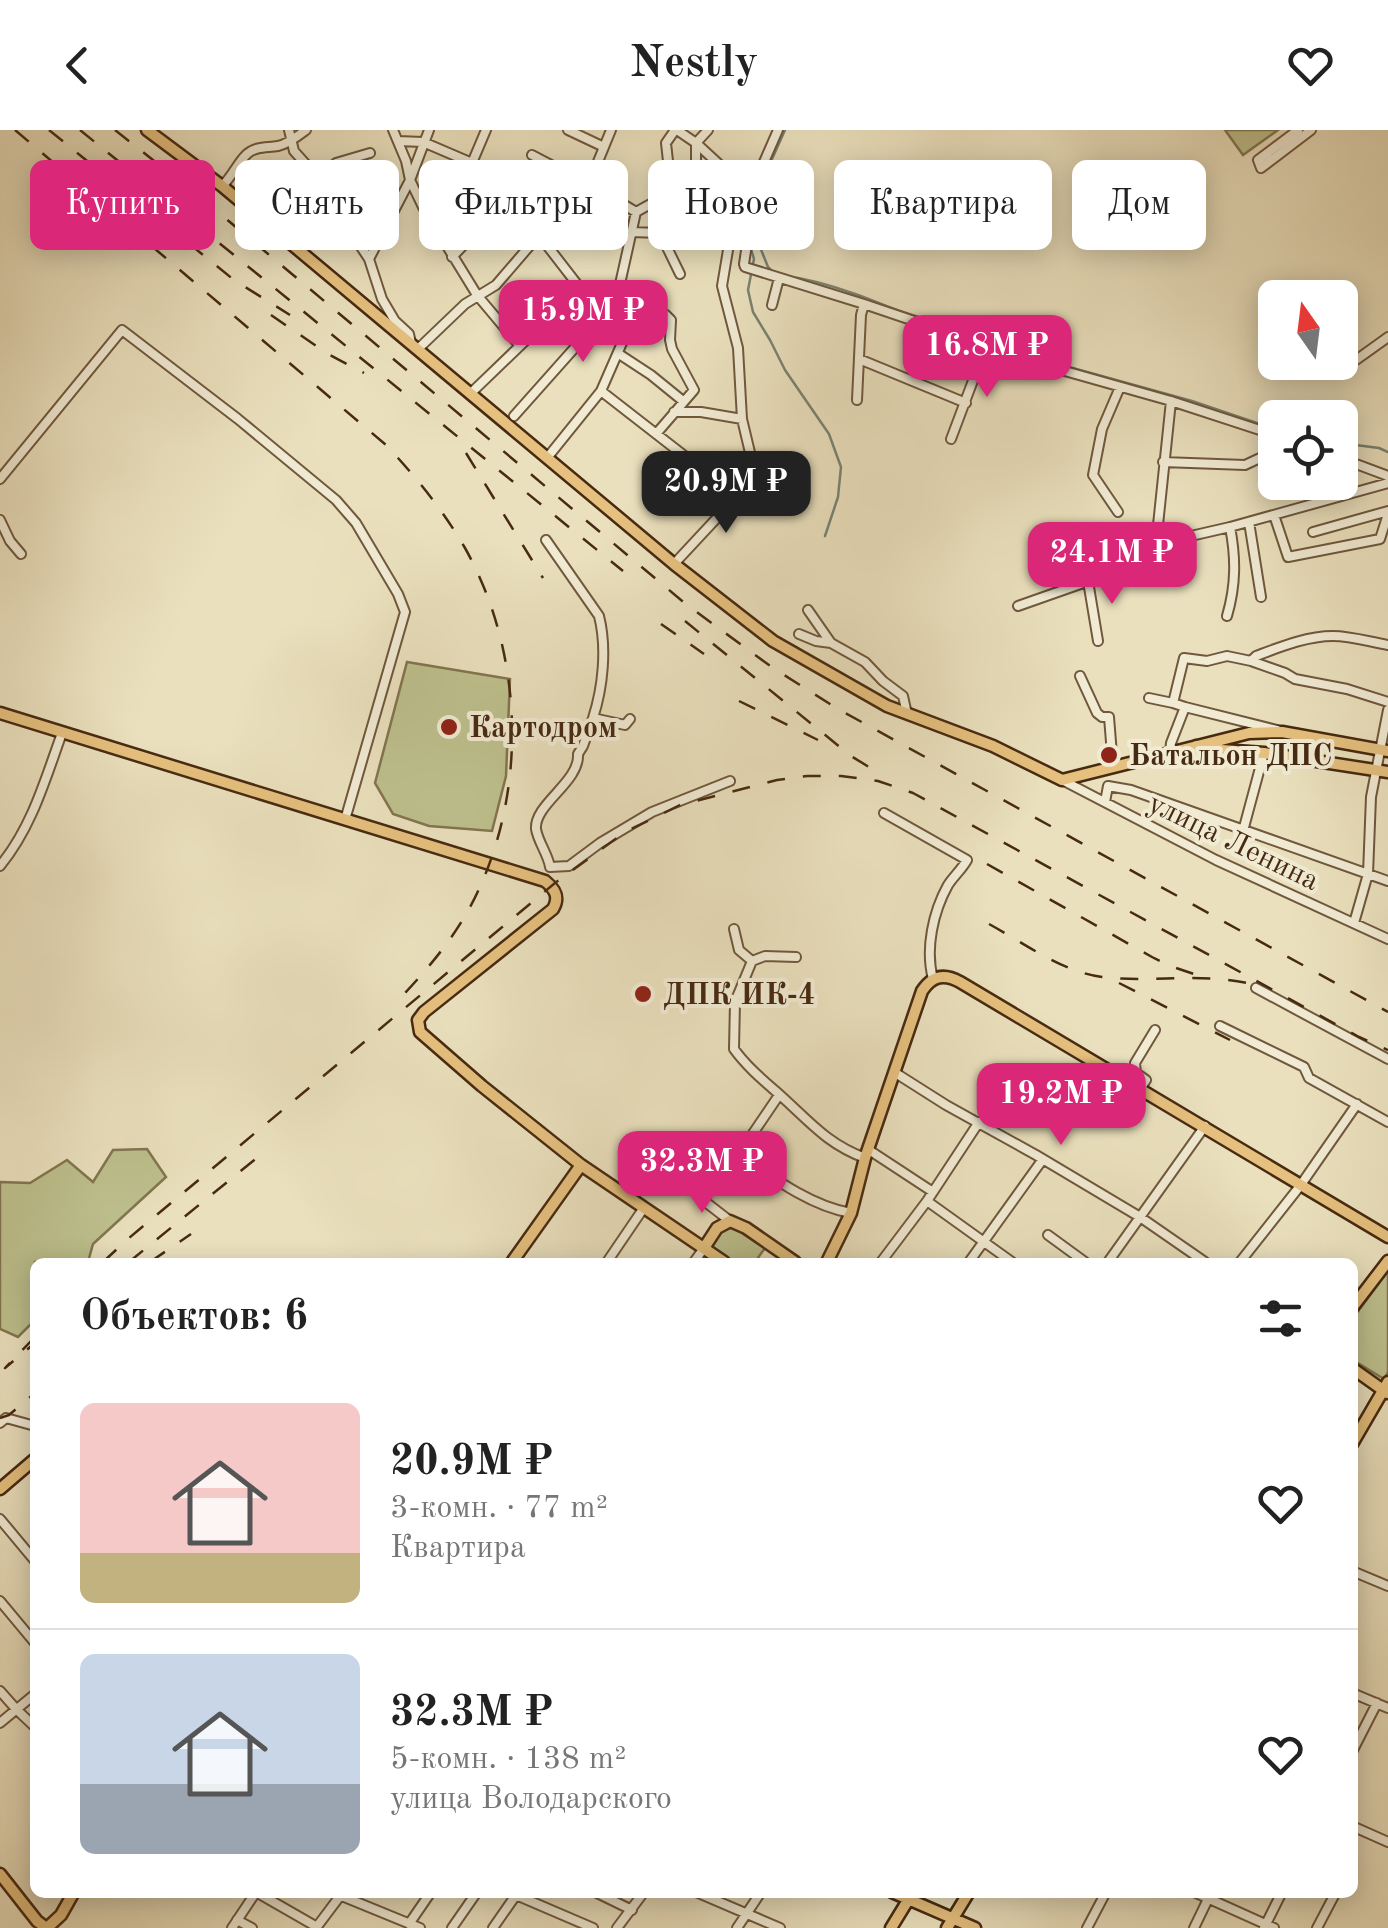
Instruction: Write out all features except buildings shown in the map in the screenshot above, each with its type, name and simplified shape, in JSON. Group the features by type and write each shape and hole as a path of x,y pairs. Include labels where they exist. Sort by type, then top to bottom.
{"main road":[{"path":"147,130 222,186 674,564 773,641 887,706 994,746 1062,780 1249,732 1282,732 1384,750"},
{"path":"0,714 545,881 556,894 552,909 420,1016 418,1028 580,1166 718,1258"},
{"path":"1195,746 1382,771"},
{"path":"829,1258 851,1214 893,1072 922,991 934,979 949,976 1387,1238"},
{"path":"515,1258 580,1166"},
{"path":"704,1248 717,1228 730,1221 789,1258"},
{"path":"1358,1300 1388,1261"},
{"path":"1358,1372 1386,1389 1358,1434"},
{"path":"0,1488 30,1467"},
{"path":"0,1874 46,1928 61,1915 71,1898"},
{"path":"891,1928 909,1898"},
{"path":"913,1898 950,1924 975,1928"},
{"path":"950,1924 965,1898"}],"street":[{"path":"289,130 294,151 301,160"},
{"path":"222,186 246,154 290,141 306,130"},
{"path":"394,130 410,180 452,257 477,296 520,345"},
{"path":"369,259 410,180 428,130"},
{"path":"473,160 486,130"},
{"path":"568,130 604,147"},
{"path":"599,160 611,130"},
{"path":"668,160 666,143 676,130 714,160"},
{"path":"514,416 611,307 636,212 696,179 696,143 708,130"},
{"path":"1298,130 1258,160 1261,168 1311,130"},
{"path":"774,131 756,178 744,264 748,268 1258,429"},
{"path":"398,141 424,142 465,160"},
{"path":"346,160 370,153"},
{"path":"532,155 541,160"},
{"path":"628,207 636,212"},
{"path":"631,232 660,233 680,274"},
{"path":"363,250 382,298 414,346 496,285 526,250"},
{"path":"452,257 459,250"},
{"path":"552,250 580,288 618,292 656,308 670,320 672,349 694,390 656,434"},
{"path":"728,250 722,286 738,348 742,419 752,460 775,510"},
{"path":"772,305 779,278"},
{"path":"471,393 580,288"},
{"path":"547,458 601,392 639,304"},
{"path":"856,400 864,304"},
{"path":"0,479 122,330 336,500 356,524 406,612 345,820"},
{"path":"1358,358 1388,336"},
{"path":"951,439 986,346"},
{"path":"618,354 683,401"},
{"path":"858,359 966,403"},
{"path":"1118,512 1093,475 1102,429 1120,388"},
{"path":"601,392 732,500 674,564"},
{"path":"1018,606 1150,562 1156,544 1171,401"},
{"path":"674,412 742,419"},
{"path":"1163,462 1245,464 1258,458"},
{"path":"1358,466 1388,479"},
{"path":"1156,544 1274,515 1388,479"},
{"path":"1274,515 1288,557 1380,539 1388,513"},
{"path":"1313,532 1388,513"},
{"path":"0,520 10,542 21,554"},
{"path":"1249,522 1261,597"},
{"path":"1227,616 1235,580 1230,527"},
{"path":"545,881 550,867 536,824 574,772 598,701 602,667 599,616 546,540"},
{"path":"1088,581 1098,642"},
{"path":"808,610 832,643"},
{"path":"799,634 832,643 865,662 903,696 907,714"},
{"path":"1250,661 1299,642 1336,636 1388,645"},
{"path":"1174,703 1184,658 1207,661 1227,656 1295,679 1388,702"},
{"path":"1080,676 1097,713 1109,718 1110,768 1105,802"},
{"path":"1149,698 1294,734"},
{"path":"1170,752 1185,707"},
{"path":"1354,923 1368,874 1371,796 1382,771 1388,710"},
{"path":"593,718 625,725 630,719"},
{"path":"0,866 32,817 62,733"},
{"path":"1243,830 1264,753"},
{"name":"улица Ленина","path":"1062,780 1216,860 1388,939"},
{"path":"550,867 570,866 613,834 652,812 730,781"},
{"path":"1108,786 1173,804 1388,881"},
{"path":"884,813 967,860 942,898 931,934 929,963 934,979"},
{"path":"734,929 740,950 752,962"},
{"path":"796,958 766,956 752,962 735,1002 734,1049 830,1142 867,1154 930,1196 1006,1258"},
{"path":"1256,988 1388,1059"},
{"path":"1220,1026 1304,1067 1308,1078 1388,1122"},
{"path":"1140,1089 1146,1080 1136,1073 1135,1063 1155,1030"},
{"path":"893,1072 1140,1218 1199,1258"},
{"path":"780,1095 739,1154 788,1187 851,1214"},
{"path":"1243,1258 1357,1104"},
{"path":"884,1258 979,1122"},
{"path":"1111,1258 1205,1126"},
{"path":"972,1258 1042,1159"},
{"path":"698,1197 730,1221"},
{"path":"609,1258 643,1209"},
{"path":"1048,1234 1081,1258"},
{"path":"697,1258 704,1248"},
{"path":"0,1423 6,1418 30,1425"},
{"path":"0,1519 30,1555"},
{"path":"1358,1574 1388,1586"},
{"path":"0,1601 30,1638"},
{"path":"0,1690 30,1723"},
{"path":"1358,1696 1388,1708"},
{"path":"0,1723 30,1698"},
{"path":"1358,1740 1377,1703"},
{"path":"1358,1829 1388,1842"},
{"path":"252,1898 235,1924 252,1928"},
{"path":"266,1898 317,1928 336,1898"},
{"path":"348,1898 420,1928"},
{"path":"408,1926 426,1898"},
{"path":"452,1928 473,1898"},
{"path":"493,1928 512,1898"},
{"path":"524,1898 593,1928"},
{"path":"607,1898 632,1910"},
{"path":"617,1928 640,1898"},
{"path":"710,1898 780,1928"},
{"path":"738,1928 757,1898"},
{"path":"1087,1928 1103,1898"},
{"path":"1194,1928 1208,1899 1268,1927 1280,1898"},
{"path":"1317,1928 1333,1898"},
{"path":"564,1928 570,1918"}],"green space":[{"path":"1225,130 1278,130 1243,155"},
{"name":"Картодром","path":"407,662 510,679 506,776 492,831 429,826 393,814 375,783"},
{"path":"147,1149 166,1177 93,1244 89,1258 30,1258 30,1325 18,1337 0,1329 0,1182 30,1183 67,1160 93,1182 113,1150"},
{"path":"733,1227 765,1248 758,1258 725,1258 708,1247 719,1232"},
{"path":"1388,1271 1388,1372 1384,1379 1358,1363 1358,1311"}],"waterway":[{"path":"773,272 756,237 760,186 785,130"},
{"path":"751,250 754,259 748,290 753,312 785,370 829,434 841,467 838,497 825,536"},
{"path":"786,276 838,288 1040,359 1258,423"},
{"path":"1358,445 1388,452"}],"railway":[{"path":"15,130 386,445 448,520 484,588 498,629 512,717 506,805 495,848 472,904 446,944 404,994"},
{"path":"49,130 234,280 290,315"},
{"path":"80,130 623,571"},
{"path":"115,130 687,605 773,668 838,709 1388,1012"},
{"path":"271,315 364,373"},
{"path":"466,453 543,578"},
{"path":"685,621 851,756 882,775"},
{"path":"661,624 704,654"},
{"path":"739,701 818,740"},
{"path":"107,1258 555,883 625,832 680,805 777,780 841,776 878,781 913,793 1388,1050"},
{"path":"987,864 1152,957 1194,974"},
{"path":"989,924 1058,963 1087,974 1251,984"},
{"path":"1119,983 1230,1040"},
{"path":"134,1258 264,1152"},
{"path":"156,1258 191,1234"},
{"path":"30,1342 5,1368 30,1347"},
{"path":"0,1418 30,1397"}],"place":[{"name":"Картодром","path":"449,727"},
{"name":"Батальон ДПС","path":"1109,755"},
{"name":"ДПК ИК-4","path":"643,994"}]}
